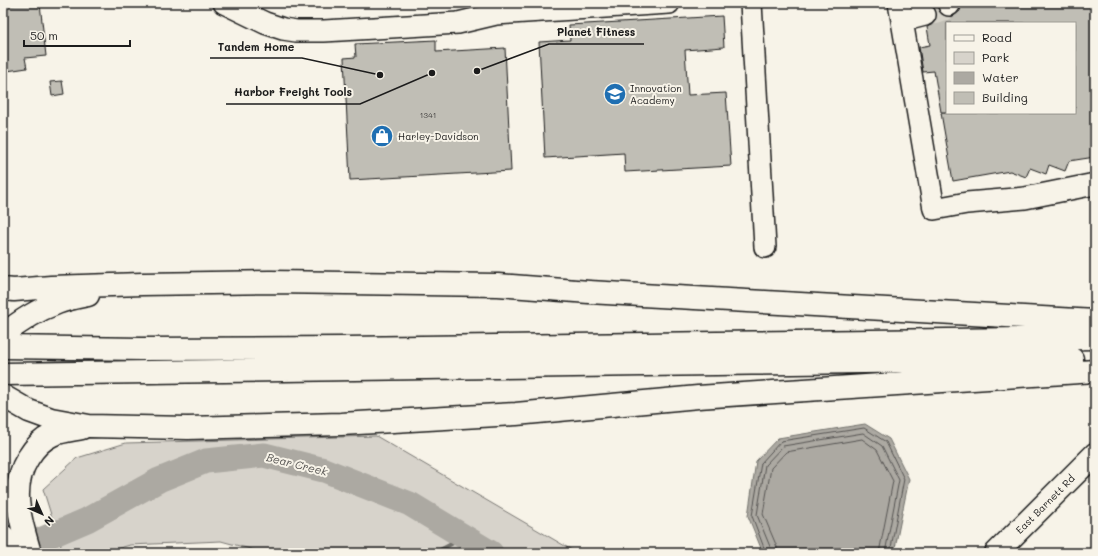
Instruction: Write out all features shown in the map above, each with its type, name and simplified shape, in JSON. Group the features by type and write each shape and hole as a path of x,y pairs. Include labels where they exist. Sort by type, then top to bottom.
{"main road":[{"path":"3,289 14,290 51,287 142,284 270,282 498,285 589,292 1095,321"},
{"path":"3,335 15,325 58,302 142,284"},
{"path":"3,347 134,349 346,348 1095,338"},
{"path":"3,374 1095,359"},
{"path":"3,396 29,411 51,419 89,426 188,428 341,424 516,414 706,397 1095,371"},
{"path":"30,553 17,495 20,473 26,461 40,442 52,435 89,426"},
{"name":"East Barnett Rd","path":"996,553 1095,454"},
{"path":"3,536 9,553"}],"lane":[{"path":"224,3 265,23 283,29 296,31 458,22 496,14 669,3"},
{"path":"751,3 765,247"},
{"path":"925,15 900,12 934,209 967,203 1025,198 1095,184"}],"green space":[{"path":"376,436 577,553 265,553 221,541 130,545 102,553 63,553 43,489 77,458 126,443"}],"water":[{"path":"865,424 889,439 909,479 894,553 763,553 748,516 756,461 778,438"}],"building":[{"path":"31,3 31,5 40,4 46,56 25,58 27,68 7,71 6,61 3,61 3,6"},
{"path":"962,3 1095,3 1095,157 1069,161 1065,171 1049,165 1046,174 1030,168 1026,177 1010,171 953,181 941,113 1076,114 1076,22 946,22 946,112 941,112 934,71 923,72 919,47 930,45 927,27 933,24 936,19 937,12 934,8 938,7 939,12 943,16 950,17 960,11"},
{"name":"Innovation Academy","path":"722,16 724,47 685,50 688,95 726,93 731,166 625,172 624,153 545,158 539,42 570,40 569,25"},
{"path":"436,40 436,52 505,48 511,171 350,180 344,58 356,57 355,44"},
{"path":"62,81 64,94 52,96 50,82"}],"waterway":[{"name":"Bear Creek","path":"10,553 87,520 159,480 206,461 264,455 324,470 410,504 491,553"},
{"path":"434,553 465,537"}],"tunnel":[{"path":"925,15 942,12 949,5"}],"place":[{"name":"Planet Fitness","path":"477,71"},
{"name":"Harbor Freight Tools","path":"432,73"},
{"name":"Tandem Home","path":"380,75"},
{"name":"Innovation Academy","path":"615,94"},
{"name":"Harley-Davidson","path":"382,136"}]}
